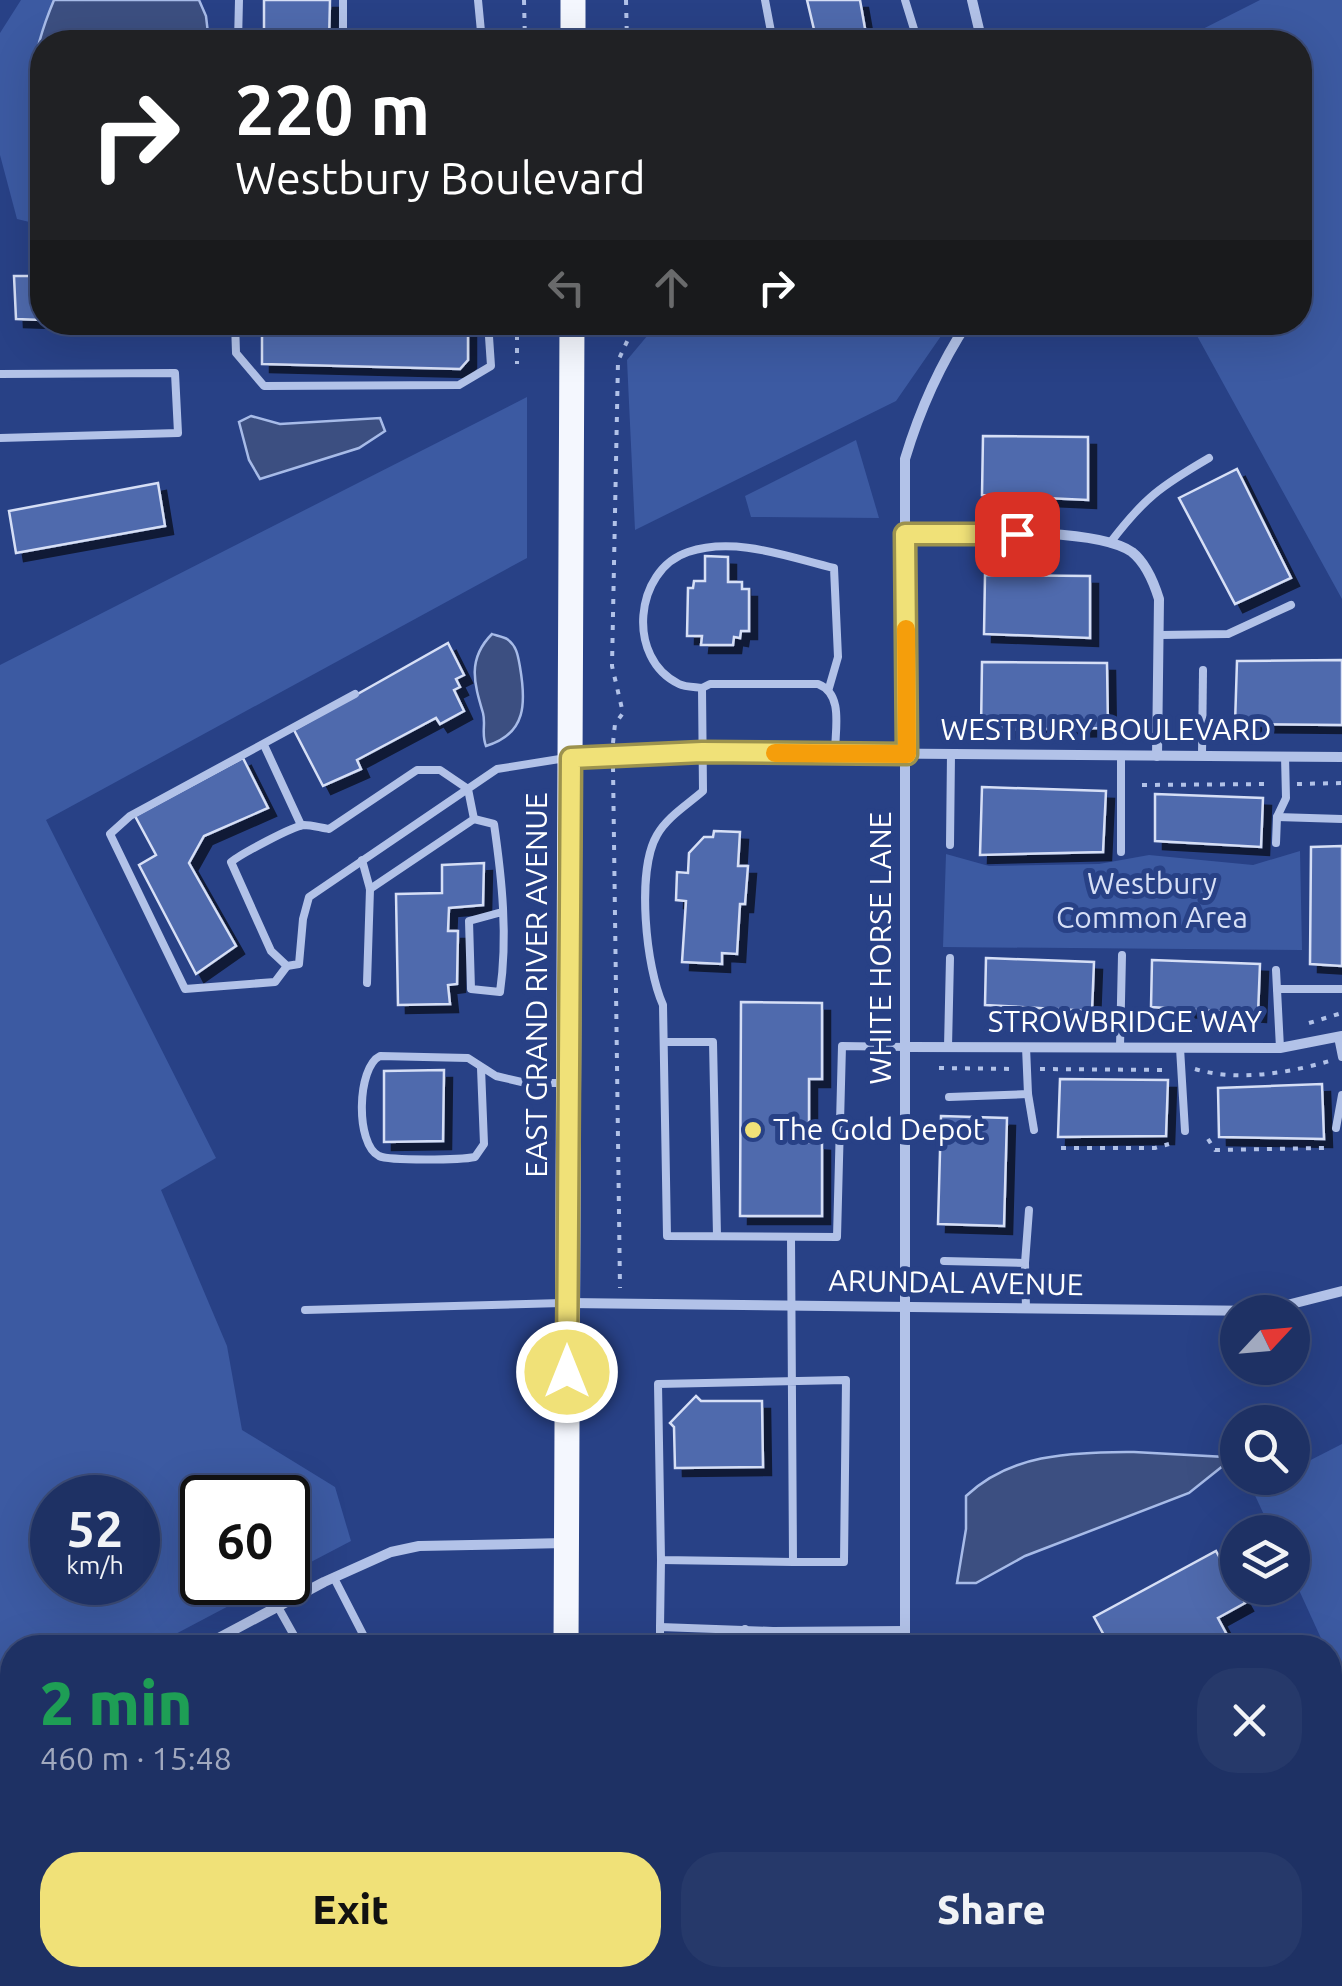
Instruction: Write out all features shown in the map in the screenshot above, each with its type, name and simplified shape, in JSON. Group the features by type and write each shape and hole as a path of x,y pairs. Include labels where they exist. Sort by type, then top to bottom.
{"main road":[{"path":"573,30 574,0"},
{"name":"EAST GRAND RIVER AVENUE","path":"566,1635 572,335"}],"street":[{"path":"972,0 979,30"},
{"name":"WHITE HORSE LANE","path":"904,1635 905,459 936,374 960,335"},
{"path":"905,534 1017,534 1110,543 1132,553 1152,577 1160,599 1157,756"},
{"name":"WESTBURY BOULEVARD","path":"571,758 702,752 1342,757"},
{"name":"STROWBRIDGE WAY","path":"906,1047 1280,1048 1340,1037"},
{"name":"ARUNDAL AVENUE","path":"567,1303 1264,1311 1342,1292"},
{"path":"224,1635 391,1552 418,1546 566,1543"}],"lane":[{"path":"238,30 239,0"},
{"path":"343,0 343,30"},
{"path":"478,0 481,30"},
{"path":"764,0 770,30"},
{"path":"905,0 914,30"},
{"path":"236,335 236,353 264,386 460,385 490,366 489,335"},
{"path":"0,374 175,373 178,432 0,438"},
{"path":"1110,543 1158,488 1209,458"},
{"path":"701,692 679,684 657,666 644,642 643,608 658,571 684,553 716,546 755,549 834,568 838,657 829,688"},
{"path":"1160,635 1228,634 1291,605"},
{"path":"1202,756 1203,670"},
{"path":"836,753 835,697 829,688 818,684 710,684 701,692 703,791 666,821 647,858 647,954 663,1005 666,1236 837,1237 842,1046 906,1047"},
{"path":"355,694 130,816 110,834 186,989 276,982 287,966 299,964 309,897 498,769 571,758"},
{"path":"264,745 302,825"},
{"path":"950,845 951,754"},
{"path":"1121,756 1121,852"},
{"path":"1276,843 1277,816 1286,798 1285,756"},
{"path":"287,966 271,951 231,862 248,849 278,839 302,825 329,829 417,770 440,770 468,789 474,819"},
{"path":"1277,816 1342,819"},
{"path":"370,889 474,819 494,824 502,912 500,992 471,990 469,921 502,912"},
{"path":"362,860 370,889 367,983"},
{"path":"1120,1048 1122,955"},
{"path":"948,1047 950,958"},
{"path":"1276,970 1280,1048"},
{"path":"1277,989 1342,989"},
{"path":"1340,1037 1342,1057"},
{"path":"664,1042 713,1042 717,1236"},
{"path":"1026,1047 1034,1130"},
{"path":"1180,1048 1185,1130"},
{"path":"482,1068 484,1144 475,1157 384,1158 370,1148 364,1132 365,1075 372,1060 380,1056 468,1058 482,1068 488,1074 526,1083 570,1083"},
{"path":"949,1097 1028,1094"},
{"path":"1336,1128 1342,1095"},
{"path":"1026,1308 1029,1210"},
{"path":"790,1237 793,1562"},
{"path":"944,1262 1025,1263"},
{"path":"304,1310 567,1303"},
{"path":"660,1635 658,1384 846,1380 844,1562 661,1560"},
{"path":"334,1578 363,1635"},
{"path":"278,1606 295,1635"},
{"path":"660,1627 904,1630"},
{"path":"745,1629 745,1635"},
{"path":"773,1630 773,1635"}],"path":[{"path":"524,0 525,30"},
{"path":"626,0 626,30"},
{"path":"517,335 518,364"},
{"path":"613,735 614,724 623,713 612,666 618,361 630,335"},
{"path":"614,778 621,1304"},
{"path":"1142,785 1342,783"},
{"path":"1310,1024 1342,1013"},
{"path":"938,1068 1194,1069 1214,1075 1273,1073 1342,1057"},
{"path":"1208,1139 1215,1150 1325,1148"},
{"path":"1061,1148 1156,1148 1169,1144"}],"green space":[{"path":"21,0 54,0 42,30 30,30 30,222 17,219 0,155 0,33"},
{"path":"1260,0 1342,0 1342,599 1197,335 1312,335 1312,30 1201,30"},
{"path":"648,335 942,335 896,401 635,530 627,360"},
{"path":"527,397 527,558 46,820 216,1158 161,1190 227,1346 242,1430 335,1487 351,1541 310,1562 310,1475 180,1475 180,1605 230,1605 174,1635 0,1635 0,665"},
{"path":"856,440 879,518 751,517 745,496"},
{"name":"Westbury Common Area","path":"1300,851 1302,950 943,947 946,854 989,866 1099,864 1149,855 1253,865"},
{"path":"1342,1444 1342,1635 1320,1635 1306,1605 1310,1605 1310,1515 1264,1515 1255,1495 1310,1495 1310,1460"}],"shaded area":[{"path":"54,0 199,0 208,30 43,30"},
{"path":"251,416 280,424 380,418 385,431 359,448 260,479 249,460 239,422"},
{"path":"492,634 513,645 522,680 523,704 509,734 486,746 475,672 479,653"},
{"path":"1089,1453 1220,1457 1220,1468 1189,1493 1025,1556 976,1583 957,1583 966,1529 966,1496 1003,1471 1024,1463"}],"building":[{"path":"264,0 330,0 329,30 264,30"},
{"path":"807,0 860,0 865,30 814,30"},
{"path":"14,276 30,276 30,320 16,319"},
{"path":"262,335 468,335 468,360 460,369 262,364"},
{"path":"983,436 1088,437 1088,500 982,495"},
{"path":"1237,469 1291,578 1235,604 1179,498"},
{"path":"158,483 165,526 16,553 9,511"},
{"path":"705,556 728,557 728,582 742,582 742,589 749,589 749,631 741,631 740,638 734,637 733,645 701,645 702,636 687,636 688,588 693,588 694,581 705,581"},
{"path":"985,575 1090,576 1090,638 984,634"},
{"path":"448,643 464,675 456,679 460,687 454,690 464,711 440,724 436,718 357,760 361,769 323,786 294,730"},
{"path":"1342,660 1342,725 1235,724 1237,661"},
{"path":"982,662 1107,663 1108,728 981,730"},
{"path":"243,758 268,808 204,836 189,863 236,946 196,974 139,865 156,855 135,816"},
{"path":"982,787 1106,791 1103,852 980,855"},
{"path":"1155,794 1263,798 1261,847 1155,841"},
{"path":"714,831 740,832 738,866 748,866 745,904 740,904 737,954 722,953 722,964 682,962 686,901 676,900 677,872 688,873 689,853 704,837 713,837"},
{"path":"1342,846 1342,966 1310,964 1311,847"},
{"path":"484,863 483,905 449,908 448,931 458,931 457,984 448,985 450,1004 398,1005 396,894 442,893 442,865"},
{"path":"986,958 1094,962 1092,1011 985,1005"},
{"path":"1152,960 1260,964 1258,1014 1151,1007"},
{"path":"741,1002 822,1003 822,1079 809,1079 809,1142 822,1143 822,1216 740,1216"},
{"path":"444,1070 443,1141 384,1142 384,1071"},
{"path":"1060,1079 1168,1080 1166,1136 1058,1137"},
{"path":"1322,1084 1324,1139 1219,1137 1218,1088"},
{"path":"941,1116 1007,1118 1004,1226 938,1224"},
{"path":"696,1396 701,1401 762,1401 763,1467 675,1468 674,1427 670,1423"},
{"path":"1216,1551 1220,1558 1220,1605 1241,1605 1218,1618 1227,1635 1104,1635 1094,1617"}],"slow traffic":[{"path":"775,753 907,754 906,629"}],"place":[{"name":"The Gold Depot","path":"753,1130"}],"route":[{"path":"567,1372 571,758 702,752 907,754 905,534 1017,534"}]}
